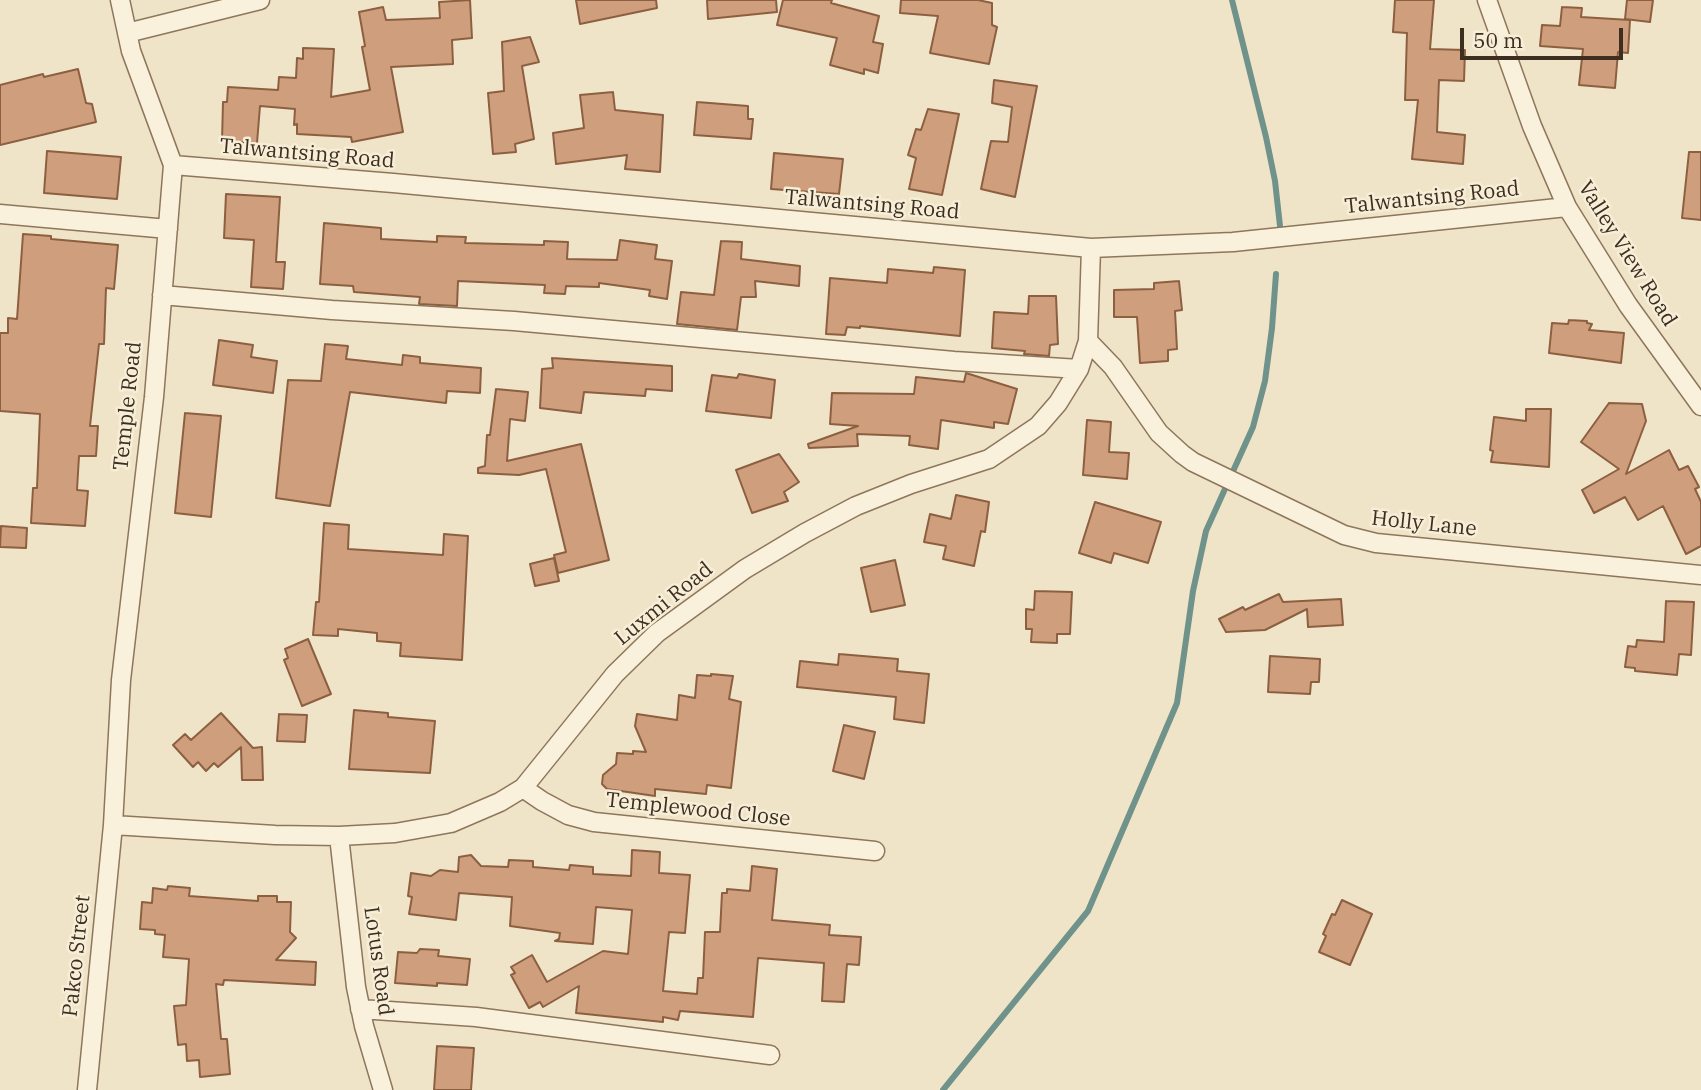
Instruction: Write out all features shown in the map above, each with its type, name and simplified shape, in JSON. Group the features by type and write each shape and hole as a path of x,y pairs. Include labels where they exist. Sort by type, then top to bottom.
{"street":[{"name":"Temple Road","path":"113,825 121,680 154,397 173,165 127,33 120,0"},
{"path":"127,33 260,0"},
{"name":"Valley View Road","path":"1487,0 1532,126 1567,207 1628,305 1701,406"},
{"name":"Talwantsing Road","path":"173,165 1091,248 1233,242 1567,207"},
{"path":"0,214 168,229"},
{"name":"Luxmi Road","path":"113,825 339,836 395,833 451,822 500,802 523,788 615,674 657,633 745,569 856,506 911,484 989,459 1038,426 1058,403 1079,369 1088,341 1091,248"},
{"path":"162,295 332,310 514,321 954,361 1079,369"},
{"name":"Holly Lane","path":"1088,341 1113,367 1159,433 1193,462 1344,536 1376,543 1701,575"},
{"name":"Templewood Close","path":"523,788 568,815 594,822 876,851"},
{"name":"Pakco Street","path":"87,1090 113,825"},
{"name":"Lotus Road","path":"339,836 360,1009 383,1090"},
{"path":"360,1009 476,1017 770,1055"}],"building":[{"path":"470,0 472,38 452,40 453,64 391,67 403,132 352,142 351,137 297,134 297,124 294,125 295,109 260,106 257,143 222,141 223,102 227,102 228,87 278,90 279,77 296,78 297,58 303,59 303,48 334,49 331,97 370,90 359,12 383,7 386,20 440,18 439,2"},
{"path":"576,0 656,0 657,8 580,24"},
{"path":"707,0 776,0 777,12 708,19"},
{"path":"783,0 832,0 831,3 879,16 873,42 883,44 878,73 864,69 864,74 830,65 837,38 777,25"},
{"path":"901,0 978,0 992,3 992,25 997,27 989,64 930,53 938,16 900,13"},
{"path":"1395,0 1434,0 1430,49 1465,50 1464,81 1439,80 1437,132 1465,135 1463,164 1412,159 1418,100 1405,100 1407,33 1393,32"},
{"path":"1627,0 1653,0 1650,22 1625,19"},
{"path":"1562,7 1582,8 1581,17 1630,20 1628,53 1618,52 1615,88 1579,85 1583,49 1540,46 1542,25 1560,26"},
{"path":"530,37 539,62 522,66 534,139 515,144 516,152 493,154 488,93 504,91 502,42"},
{"path":"78,69 86,103 92,104 96,122 0,145 0,85 43,74 44,77"},
{"path":"994,80 1037,86 1015,197 981,189 991,141 1008,142 1012,107 992,103"},
{"path":"613,92 615,110 663,115 660,172 625,169 627,155 556,164 553,133 584,128 580,95"},
{"path":"697,102 748,106 748,119 753,119 751,139 694,135"},
{"path":"928,109 959,114 942,195 909,189 916,158 908,155 916,129 921,130"},
{"path":"47,151 121,157 117,199 44,193"},
{"path":"1689,152 1701,152 1701,220 1682,218"},
{"path":"774,153 843,159 839,194 771,189"},
{"path":"226,194 280,197 276,262 285,262 283,289 251,287 254,240 224,238"},
{"path":"324,223 381,228 381,239 437,242 437,236 466,237 465,243 544,245 544,241 568,242 567,259 617,260 620,240 657,245 655,259 672,261 667,299 649,296 650,290 599,283 599,287 566,286 565,294 544,293 545,285 458,281 457,306 419,304 420,297 354,292 353,286 320,284"},
{"path":"23,234 118,245 114,289 106,288 104,344 99,344 90,426 98,426 96,456 79,456 77,490 88,491 85,526 31,523 33,488 37,488 40,414 0,411 0,333 8,333 8,318 17,319"},
{"path":"721,241 742,242 741,259 800,266 799,286 755,281 756,297 741,297 737,330 677,324 681,292 714,295"},
{"path":"934,267 965,270 960,336 860,326 847,327 845,335 826,334 830,278 887,283 888,269 933,273"},
{"path":"1179,281 1182,310 1175,311 1177,349 1168,350 1168,361 1140,363 1137,317 1114,317 1114,290 1154,289 1154,283"},
{"path":"1029,296 1056,296 1058,344 1050,345 1049,356 992,348 994,312 1028,314"},
{"path":"1569,320 1587,321 1592,324 1589,330 1624,333 1621,363 1549,353 1552,323 1568,324"},
{"path":"219,340 253,345 251,357 277,361 273,393 213,385"},
{"path":"325,344 348,346 346,359 402,365 403,355 420,357 420,363 481,368 480,393 447,391 446,403 350,392 330,506 276,498 288,380 321,381"},
{"path":"552,358 672,366 672,391 646,389 645,396 584,392 581,413 540,408 542,369 553,368"},
{"path":"966,373 1017,389 1008,424 994,422 994,428 941,420 938,449 909,445 910,436 857,434 858,446 809,448 808,444 858,426 830,424 832,393 914,394 916,377 964,382"},
{"path":"739,374 775,380 771,418 706,411 712,375 737,378"},
{"path":"496,389 528,392 525,421 510,419 507,461 581,444 609,560 558,573 554,555 566,552 546,469 519,475 478,473 478,468 485,466 487,435 490,435"},
{"path":"1609,403 1642,404 1646,421 1626,474 1669,450 1679,470 1688,466 1699,487 1695,489 1701,502 1701,546 1686,554 1663,506 1638,520 1625,497 1594,513 1582,490 1619,469 1581,442"},
{"path":"1526,409 1551,409 1549,467 1491,462 1494,417 1526,421"},
{"path":"185,413 221,416 211,517 175,513"},
{"path":"1087,420 1111,422 1109,452 1129,453 1127,479 1083,475"},
{"path":"779,454 799,482 784,492 788,501 752,513 736,470"},
{"path":"956,495 989,502 985,532 981,531 974,566 943,559 946,546 924,542 930,514 951,519"},
{"path":"1095,502 1161,522 1148,563 1114,553 1111,563 1079,553"},
{"path":"324,523 349,525 348,549 443,555 444,534 468,536 462,660 400,656 401,643 377,641 377,633 338,629 338,636 313,635 316,602 319,602"},
{"path":"1,526 27,528 26,548 0,547"},
{"path":"554,558 559,581 535,586 530,564"},
{"path":"895,560 905,605 871,612 861,568"},
{"path":"1035,591 1072,592 1070,634 1057,634 1057,643 1031,642 1032,629 1026,629 1026,609 1034,610"},
{"path":"1279,594 1283,602 1341,599 1343,625 1308,627 1307,609 1265,630 1226,632 1219,619"},
{"path":"1666,601 1694,602 1691,655 1679,654 1677,675 1635,671 1635,668 1625,667 1628,646 1636,647 1637,640 1664,642"},
{"path":"308,639 331,694 302,706 284,660 288,658 285,649"},
{"path":"839,654 898,659 897,671 929,674 924,723 894,719 896,697 797,687 800,661 838,665"},
{"path":"1270,656 1320,659 1319,682 1311,682 1310,694 1268,692"},
{"path":"697,675 733,676 729,699 741,702 731,788 707,785 706,794 655,789 655,796 607,789 602,784 603,775 616,764 617,753 646,752 635,726 637,714 677,720 679,695 695,698"},
{"path":"354,710 388,713 388,717 435,721 430,773 349,769"},
{"path":"221,713 253,748 262,747 263,780 242,780 241,747 218,767 214,763 206,771 198,762 193,767 173,745 185,734 191,740"},
{"path":"279,714 307,715 305,742 277,741"},
{"path":"844,725 875,732 864,779 833,771"},
{"path":"632,850 660,852 659,873 690,875 685,933 669,932 663,991 697,994 698,978 703,978 705,932 720,932 722,893 727,893 727,889 750,891 752,866 777,869 772,920 830,925 829,935 861,937 859,965 847,964 844,1002 822,1001 824,963 758,958 753,1017 680,1011 678,1020 663,1017 663,1022 576,1013 579,986 543,1007 540,1002 529,1008 511,975 515,973 511,967 532,955 547,982 603,951 628,954 632,910 596,907 593,944 555,941 559,939 560,933 510,926 512,897 459,893 456,920 409,914 412,897 408,896 411,873 431,876 440,870 458,872 459,857 471,855 481,866 508,867 509,860 533,861 533,867 569,870 570,865 593,867 593,874 631,876"},
{"path":"168,886 190,888 189,896 258,901 258,896 277,896 277,902 291,902 290,932 296,938 276,960 316,962 315,985 224,980 223,985 216,984 221,1039 227,1039 230,1074 200,1077 199,1060 187,1061 186,1044 178,1045 174,1006 186,1005 189,959 163,957 165,935 155,934 155,930 140,929 142,902 152,903 153,888 167,890"},
{"path":"1342,900 1372,914 1350,965 1319,952 1326,936 1323,934"},
{"path":"420,949 439,950 438,956 470,959 467,985 395,983 398,952 417,953"},
{"path":"437,1046 474,1048 471,1090 434,1090"}],"waterway":[{"path":"1232,0 1266,137 1280,226"},
{"path":"943,1090 1088,911 1177,703 1193,591 1206,531 1253,427 1265,381 1276,274"}]}
